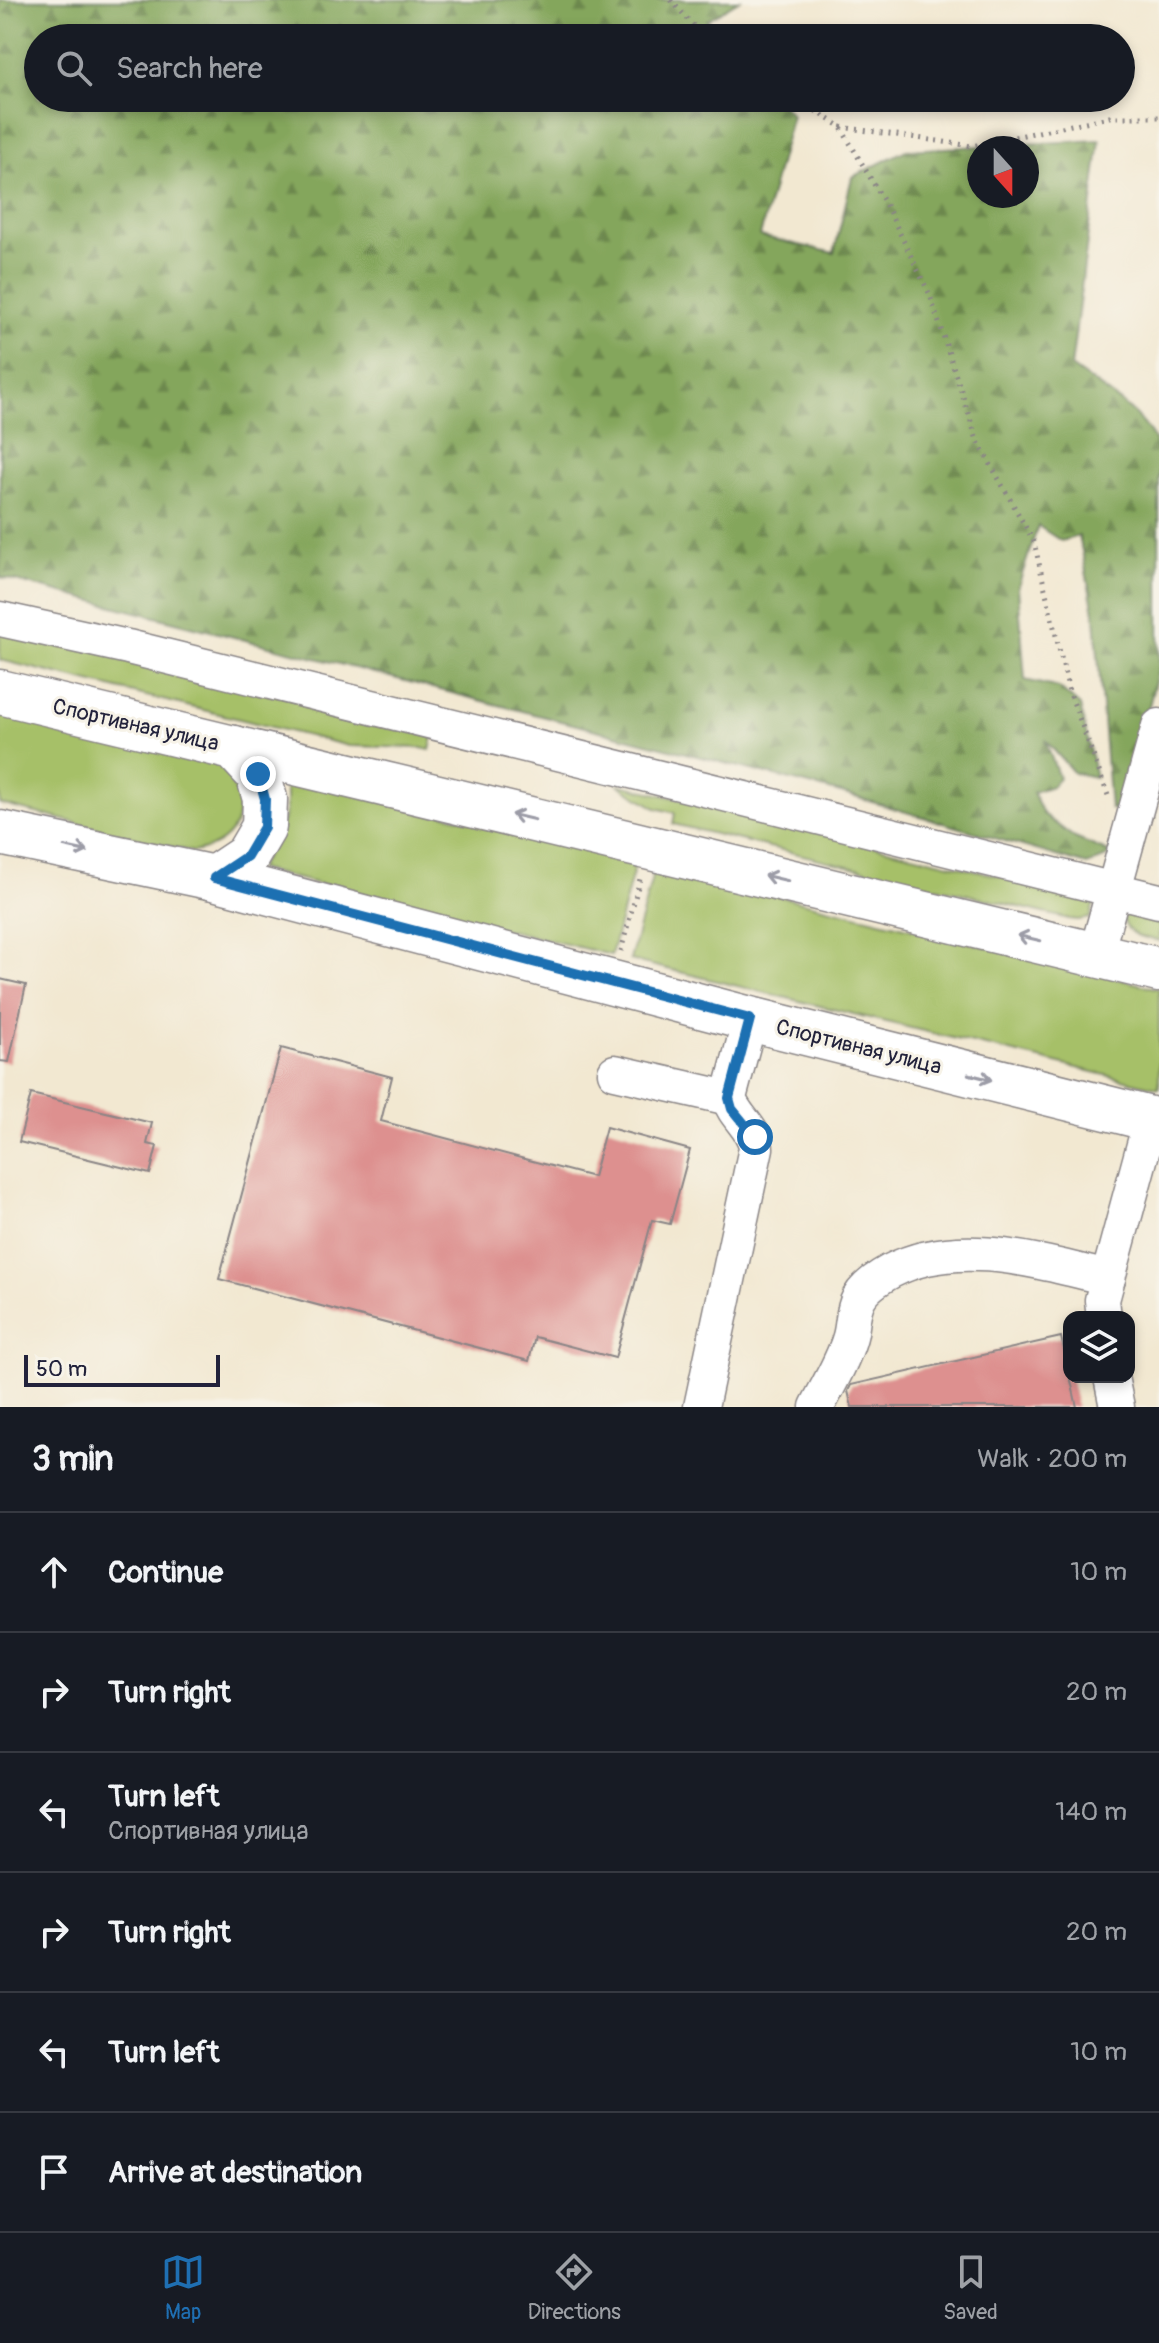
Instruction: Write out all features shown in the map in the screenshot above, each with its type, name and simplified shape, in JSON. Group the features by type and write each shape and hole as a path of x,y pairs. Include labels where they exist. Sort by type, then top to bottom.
{"main road":[{"name":"Спортивная улица","path":"0,692 1159,970"},
{"path":"214,878 247,856 264,827 265,799 258,774 234,748"},
{"name":"Спортивная улица","path":"0,833 214,878 750,1019 1155,1120"}],"street":[{"path":"0,619 128,647 1159,901"},
{"path":"1096,954 1159,726"},
{"path":"701,1407 756,1148 755,1137 732,1109 729,1098 750,1019"},
{"path":"615,1072 729,1098"},
{"path":"1103,1311 1102,1300 1155,1120"},
{"path":"817,1407 850,1338 851,1317 860,1295 881,1276 906,1263 946,1254 981,1254 1039,1262 1108,1278"},
{"path":"1112,1383 1117,1407"}],"path":[{"path":"671,0 692,24"},
{"path":"818,112 840,126 972,146 1109,117 1159,117"},
{"path":"840,126 885,203 930,295 977,440 1034,542 1069,691 1126,844"},
{"path":"619,957 641,876"}],"green space":[{"path":"0,0 740,0 707,20 711,24 24,24 24,112 789,112 792,115 760,236 834,253 852,177 906,150 967,147 967,208 1039,208 1039,143 1100,140 1071,367 1134,414 1153,438 1159,452 1159,666 1123,811 1110,809 1095,617 1079,536 1061,541 1038,526 1018,587 1025,680 1059,688 1080,706 1096,777 1074,773 1045,740 1059,778 1052,786 1033,792 1043,814 1075,838 1114,854 1087,865 841,793 0,577"},
{"path":"0,626 434,732 430,750 349,746 0,660"},
{"path":"0,705 221,764 237,792 239,806 232,830 223,840 193,852 0,804"},
{"path":"283,775 636,861 611,955 258,869 285,814"},
{"path":"617,784 1095,899 1090,918 1069,919 673,824 675,813 656,808"},
{"path":"655,866 1159,989 1159,1088 630,960"},
{"path":"1159,906 1159,941 1137,935 1125,925 1123,919 1128,910"}],"building":[{"path":"0,979 26,985 9,1062 0,1061"},
{"path":"281,1048 392,1077 381,1121 593,1177 606,1127 690,1150 670,1224 652,1220 615,1358 535,1337 529,1361 219,1279"},
{"path":"31,1094 152,1123 147,1144 157,1146 150,1174 19,1142"},
{"path":"1061,1337 1063,1383 1072,1383 1077,1407 852,1407 848,1391 851,1385"}],"route":[{"path":"258,774 265,799 264,827 247,856 214,878 750,1019 729,1098 732,1109 755,1137"}]}
